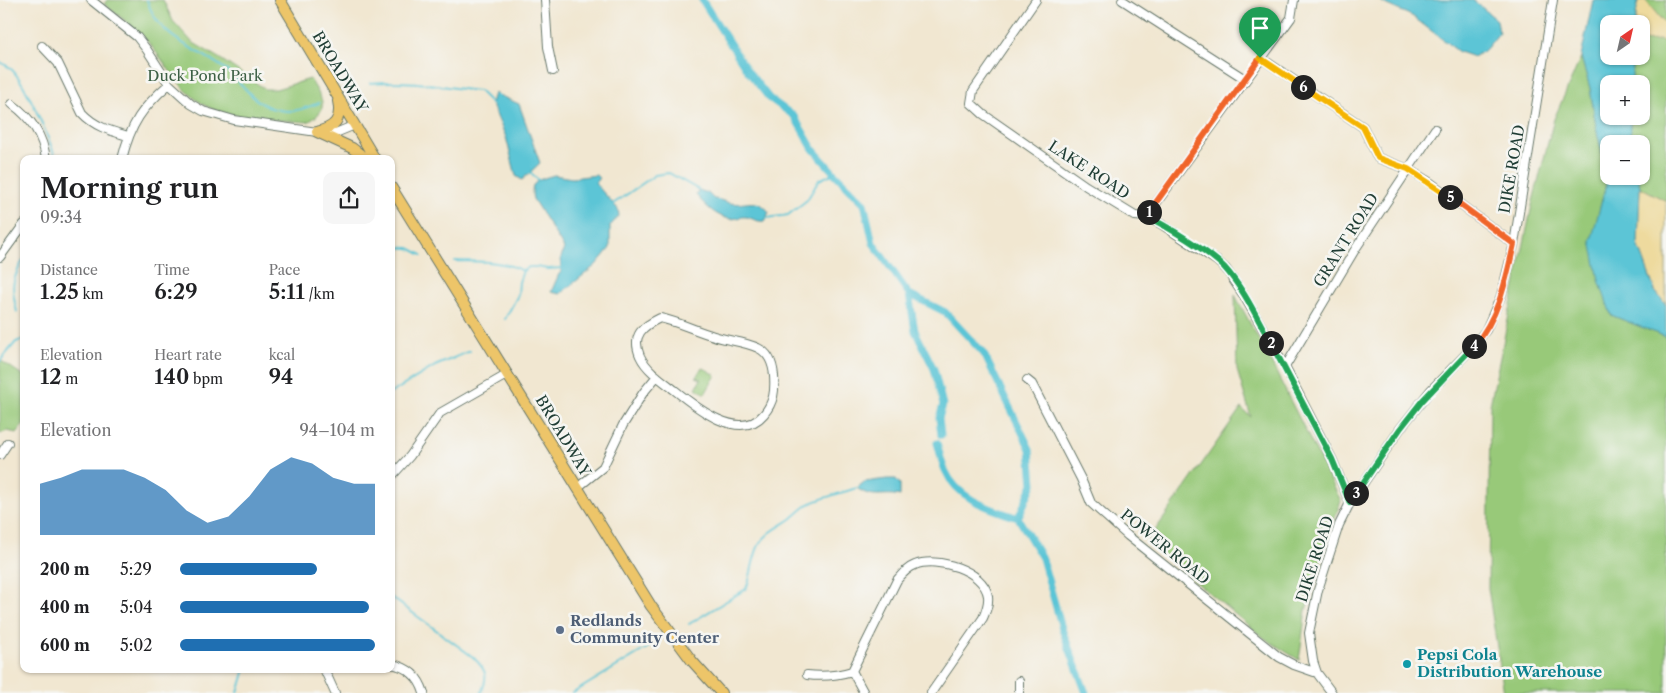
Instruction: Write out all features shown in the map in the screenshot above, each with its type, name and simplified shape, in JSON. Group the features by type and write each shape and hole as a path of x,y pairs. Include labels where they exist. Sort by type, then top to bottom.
{"main road":[{"name":"BROADWAY","path":"280,0 372,155"},
{"path":"317,132 331,127 338,117 339,108 334,90"},
{"path":"317,132 352,148 361,155"},
{"name":"BROADWAY","path":"395,200 508,374 620,558 670,633 721,693"}],"street":[{"path":"91,0 137,37 169,84 191,104 211,115 317,132 338,132 355,125"},
{"path":"545,0 546,30 553,72"},
{"name":"LAKE ROAD","path":"1036,0 973,91 971,103 983,114 1086,186 1135,216 1146,216 1161,224 1226,269 1285,367 1332,459 1350,503"},
{"path":"1122,0 1245,80"},
{"path":"1146,216 1291,18 1294,0"},
{"name":"DIKE ROAD","path":"1317,673 1310,643 1311,623 1334,539 1350,503 1400,429 1422,401 1442,377 1471,349 1486,330 1502,296 1514,244 1553,0"},
{"path":"42,46 58,63 77,106 87,119 101,127 128,136"},
{"path":"1260,58 1363,127 1378,158 1408,169 1431,183 1514,244"},
{"path":"123,155 128,136 143,109 169,84"},
{"path":"12,104 30,120 38,133 45,155"},
{"name":"GRANT ROAD","path":"1285,367 1356,248 1435,129"},
{"path":"0,257 20,230"},
{"path":"660,318 673,320 714,336 761,349 769,356 773,370 774,393 769,408 760,420 744,425 729,424 698,409 657,376 642,361 637,349 639,334 646,324 660,318"},
{"path":"395,473 410,456 440,413 508,374"},
{"path":"577,488 603,467 623,425 643,393 657,376"},
{"name":"POWER ROAD","path":"1027,380 1032,384 1081,479 1091,503 1128,536 1271,651 1294,665 1317,673"},
{"path":"0,455 8,443"},
{"path":"807,675 824,677 852,671 897,580 904,571 914,565 923,563 942,564 963,569 977,578 985,586 988,596 988,607 983,618 931,693"},
{"path":"395,665 402,666 416,677 424,693"},
{"path":"852,671 864,693"},
{"path":"326,673 335,693"},
{"path":"1317,673 1332,693"},
{"path":"1019,693 1020,681"}],"green space":[{"name":"Duck Pond Park","path":"107,0 163,0 173,21 192,42 265,89 276,89 310,79 321,97 322,107 320,112 308,122 228,114 206,106 182,87 152,47 130,24 104,4"},
{"path":"1645,0 1666,0 1666,25"},
{"path":"1650,41 1666,42 1666,201 1640,187 1640,185 1650,185 1650,135 1631,135 1630,129 1630,125 1650,125 1650,75 1632,75 1632,65 1650,65"},
{"path":"1581,57 1590,88 1600,144 1600,185 1606,185 1592,241 1611,315 1666,337 1666,693 1504,693 1488,588 1490,405 1532,205 1554,119"},
{"path":"1235,295 1341,501 1306,610 1299,660 1264,638 1147,542 1241,408 1251,417 1237,370"},
{"path":"0,360 20,373 20,429 17,433 7,431 0,434"},
{"path":"702,367 716,375 705,394 696,388 701,379 696,377"}],"sand":[{"path":"1638,0 1645,0 1666,25 1666,42 1650,41 1650,15 1636,15"},
{"path":"1640,187 1666,201 1666,305 1655,291 1638,244"}],"water":[{"path":"1379,0 1473,0 1497,20 1499,33 1486,49 1474,57 1459,52 1412,16"},
{"path":"1593,0 1638,0 1636,15 1600,15 1600,65 1632,65 1632,75 1600,75 1600,125 1630,125 1631,135 1600,135 1600,144 1590,88 1581,57"},
{"path":"494,93 519,104 540,163 522,180 516,176 506,137 491,103"},
{"path":"554,175 572,178 596,175 599,178 595,183 618,209 619,216 610,226 610,248 596,265 560,294 551,292 561,272 561,258 564,248 533,199 532,193 532,188 536,182"},
{"path":"1606,185 1640,185 1638,244 1655,291 1666,305 1666,337 1611,315 1599,280 1591,241"},
{"path":"699,190 708,193 714,199 728,203 760,204 769,212 765,221 758,221 747,217 726,218 712,210 696,195"},
{"path":"896,479 900,484 900,496 873,495 862,492 857,488 864,482"}],"waterway":[{"path":"147,0 160,25 169,34 225,69 252,96 264,105 278,110 290,111 319,103"},
{"path":"702,0 747,70 769,98 794,116 813,149 864,203 873,243 909,294 945,312 984,354 1030,449 1033,484 1018,518"},
{"path":"0,62 8,66 23,84 54,155"},
{"path":"370,83 428,84 479,91 491,103"},
{"path":"529,171 538,180"},
{"path":"613,204 655,175 669,173 699,190"},
{"path":"767,218 788,215 807,200 819,180 834,173"},
{"path":"395,247 409,248 422,255"},
{"path":"455,261 498,263 523,271"},
{"path":"17,312 13,284 20,267"},
{"path":"505,319 518,295 519,282 523,271 529,267 562,268"},
{"path":"909,294 915,331 934,369 943,405 939,418 941,435"},
{"path":"0,361 16,342 20,340"},
{"path":"395,391 435,366 470,351"},
{"path":"937,443 945,470 958,489 976,502 1018,518 1042,558 1063,632 1086,693"},
{"path":"689,624 746,589 759,545 769,533 791,519 809,504 857,488"},
{"path":"395,600 473,657 485,673 485,682 481,693"},
{"path":"573,693 652,645"},
{"path":"238,693 244,673"}],"place":[{"name":"Redlands Community Center","path":"560,630"},
{"name":"Pepsi Cola Distribution Warehouse","path":"1407,664"}],"route":[{"path":"1260,58 1363,127 1378,158 1408,169 1431,183 1514,244 1502,296 1486,330 1471,349 1442,377 1422,401 1400,429 1350,503 1332,459 1285,367 1226,269 1217,261 1146,216 1260,58"}]}
